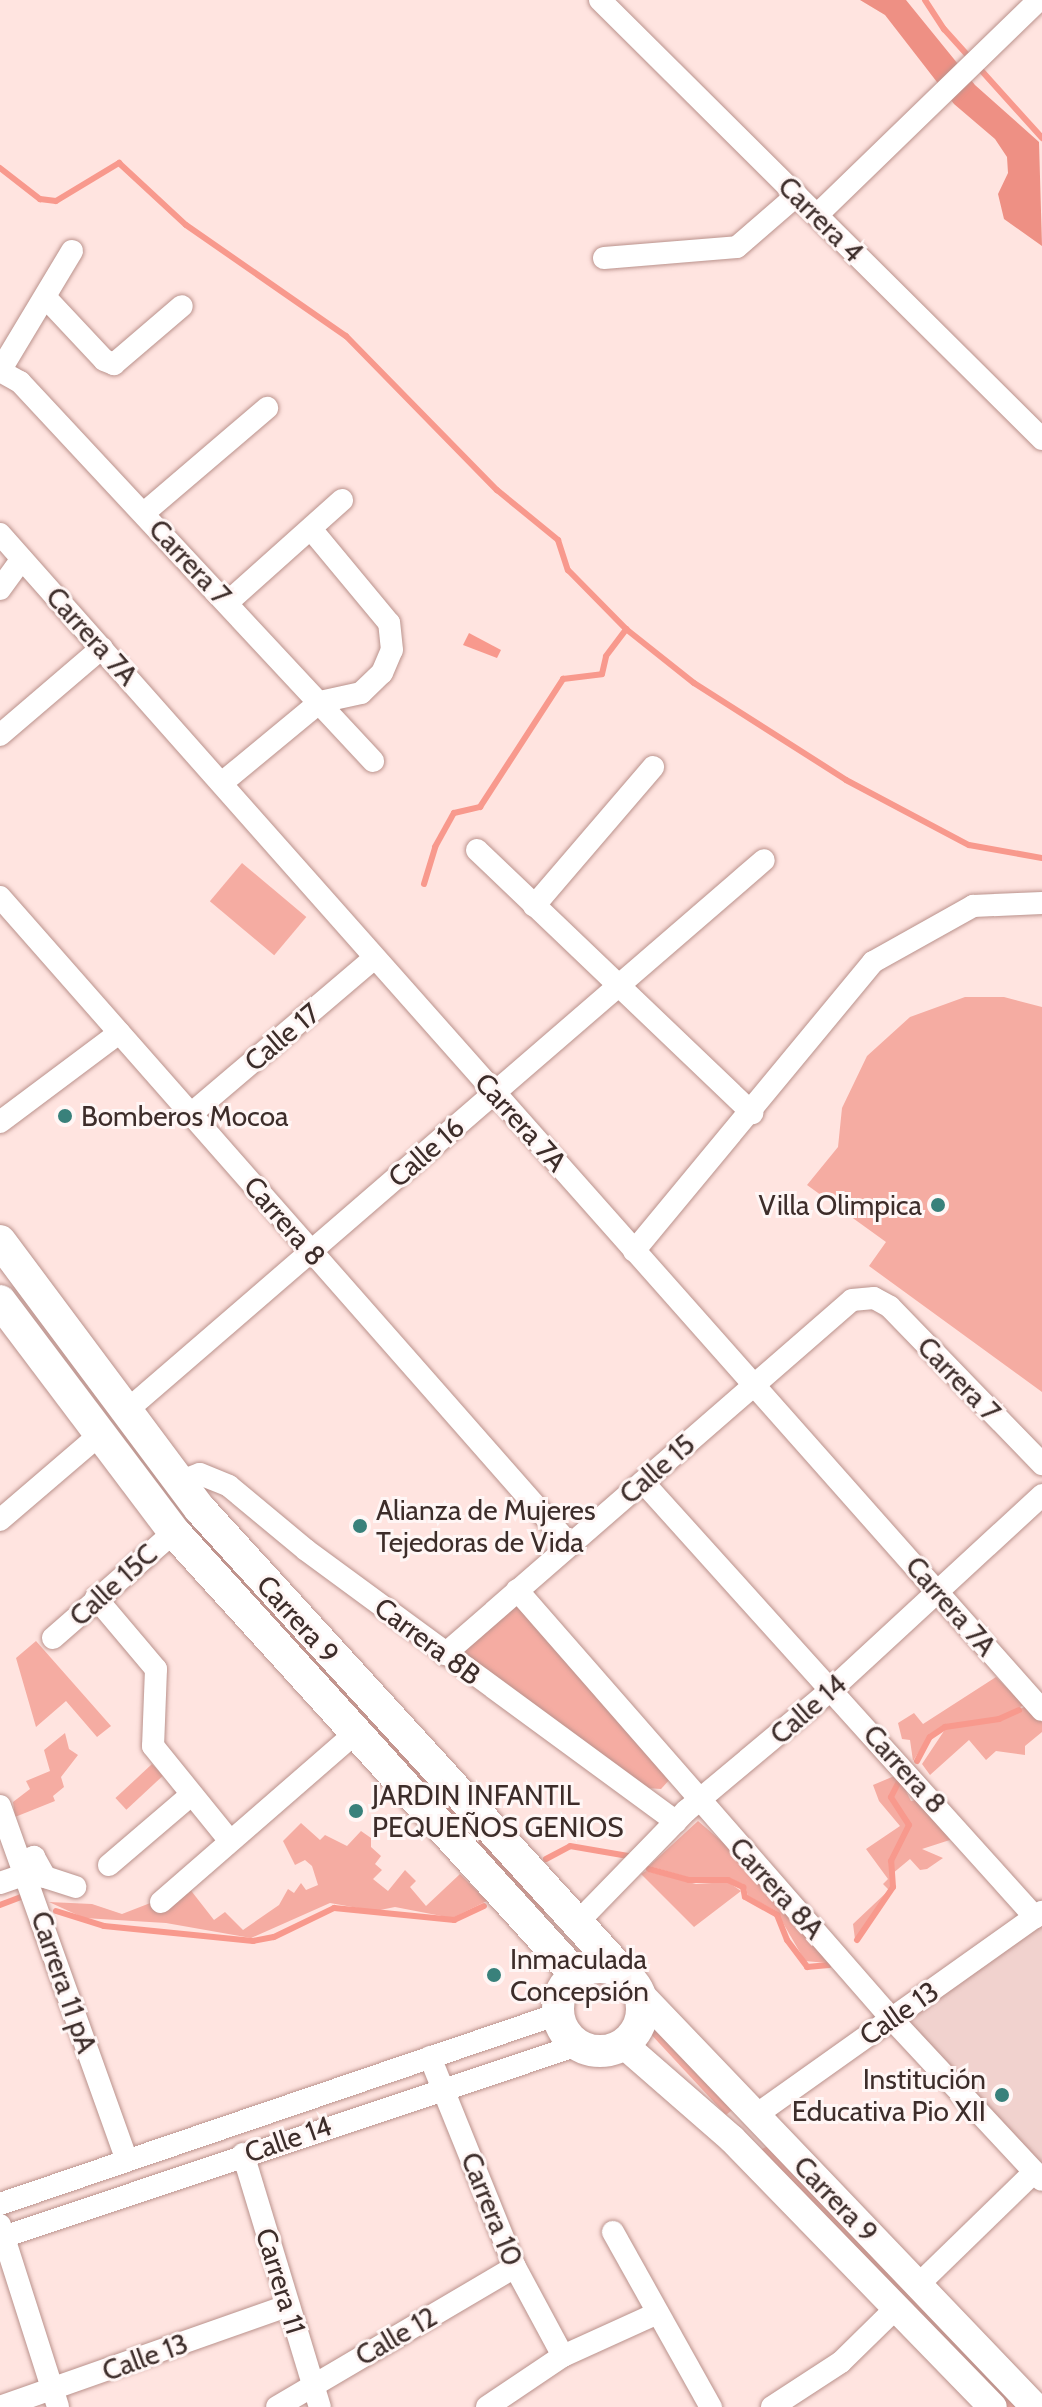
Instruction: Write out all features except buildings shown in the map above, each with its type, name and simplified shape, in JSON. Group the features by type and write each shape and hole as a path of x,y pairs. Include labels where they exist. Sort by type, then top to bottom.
{"highway":[{"name":"Carrera 9","path":"0,1241 179,1482 631,1983"},
{"name":"Carrera 9","path":"0,1301 98,1436 174,1532 354,1734 576,1975"},
{"path":"595,1967 631,1983 642,2014 623,2044 600,2051 578,2045 565,2031 558,2014 562,1992 576,1975 595,1967"}],"main road":[{"name":"Carrera 9","path":"631,1983 1035,2407"},
{"name":"Carrera 9","path":"623,2044 732,2139 993,2407"}],"street":[{"name":"Carrera 4","path":"600,0 1042,439"},
{"path":"817,215 1039,0"},
{"path":"604,258 737,247 797,195"},
{"path":"0,371 47,299 72,251"},
{"path":"47,299 104,360 114,364 182,306"},
{"name":"Carrera 7","path":"0,371 20,382 373,761"},
{"path":"144,513 267,408"},
{"path":"228,602 342,500"},
{"path":"223,782 320,702 361,693 382,673 392,650 389,623 311,529"},
{"name":"Carrera 7A","path":"0,534 223,782 373,959 634,1251 756,1382 1042,1710"},
{"path":"0,589 22,559"},
{"path":"4,723 102,648"},
{"path":"534,906 653,767"},
{"path":"477,850 614,986 752,1113"},
{"name":"Calle 16","path":"125,1412 614,986 764,860"},
{"name":"Carrera 8","path":"0,897 570,1545"},
{"path":"634,1251 752,1113 873,962 973,906 1042,903"},
{"name":"Calle 17","path":"191,1114 373,959"},
{"path":"0,1122 119,1033"},
{"name":"Carrera 7","path":"874,1298 890,1307 1042,1464"},
{"name":"Calle 15","path":"445,1654 852,1300 874,1298"},
{"path":"0,1520 98,1436"},
{"name":"Carrera 8B","path":"179,1482 200,1474 229,1486 445,1654 676,1822"},
{"name":"Carrera 8","path":"643,1482 1039,1914"},
{"name":"Calle 14","path":"576,1924 676,1822 832,1689 1042,1495"},
{"name":"Calle 15C","path":"53,1638 174,1532"},
{"name":"Carrera 8A","path":"517,1590 891,2018 1038,2176"},
{"path":"96,1598 156,1669 153,1746 230,1841"},
{"path":"161,1902 354,1734"},
{"path":"109,1865 191,1795"},
{"name":"Carrera 11 pA","path":"0,1806 127,2160"},
{"path":"0,1883 24,1868 34,1857 45,1877 59,1886 75,1887"},
{"name":"Calle 13","path":"756,2115 1039,1914"},
{"name":"Calle 14","path":"0,2204 558,2014"},
{"name":"Calle 14","path":"1,2233 578,2045"},
{"name":"Carrera 10","path":"430,2057 515,2267 563,2356"},
{"name":"Carrera 11","path":"243,2154 320,2407"},
{"path":"918,2285 1038,2176"},
{"path":"613,2232 711,2407"},
{"path":"1,2233 56,2398"},
{"name":"Calle 12","path":"277,2407 515,2267"},
{"name":"Calle 13","path":"0,2407 56,2398 289,2305"},
{"path":"772,2407 841,2362 896,2308"},
{"path":"487,2407 563,2356 658,2313"}],"shaded area":[{"path":"860,0 906,0 975,85 1039,142 1042,246 1004,219 998,194 1008,173 1007,157 995,139 954,104 885,15"},
{"path":"469,633 501,650 497,658 463,645"},
{"path":"242,863 306,917 274,955 210,901"},
{"name":"Villa Olimpica","path":"965,997 1004,997 1042,1007 1042,1392 869,1266 886,1242 807,1185 838,1147 842,1108 867,1056 910,1017"},
{"path":"199,1529 553,1907 544,1914 364,1728 190,1538"},
{"path":"518,1594 671,1778 661,1789 646,1788 449,1654"},
{"path":"36,1641 111,1726 97,1737 66,1701 36,1727 16,1658"},
{"path":"996,1677 1024,1705 999,1718 945,1725 929,1736 913,1761 910,1740 902,1739 898,1723 914,1713 923,1724"},
{"path":"1026,1706 1042,1722 1042,1732 1025,1746 1025,1755 996,1751 986,1760 969,1740 930,1775 922,1764 946,1728 999,1721"},
{"path":"65,1733 69,1749 78,1755 61,1777 64,1787 53,1796 55,1801 15,1817 13,1802 30,1789 26,1781 50,1771 44,1750"},
{"path":"152,1764 163,1776 126,1810 115,1798"},
{"path":"899,1774 890,1797 908,1825 890,1860 892,1887 855,1939 853,1924 889,1890 883,1884 888,1879 866,1849 900,1826 879,1801 873,1785"},
{"path":"901,1781 911,1801 922,1799 956,1838 922,1849 943,1858 927,1869 920,1870 910,1859 892,1874 892,1861 910,1826 892,1797"},
{"path":"698,1821 734,1852 831,1958 827,1963 805,1961 776,1911 748,1896 745,1885 727,1877 694,1879 649,1866"},
{"path":"301,1823 320,1840 325,1835 347,1846 361,1831 371,1838 371,1847 381,1856 375,1864 382,1870 373,1879 388,1891 405,1870 416,1881 410,1887 426,1906 460,1874 487,1901 452,1918 395,1907 375,1911 330,1903 251,1938 166,1923 84,1918 49,1902 92,1904 122,1914 189,1888 214,1920 225,1912 243,1930 279,1905 288,1889 294,1893 301,1883 306,1890 318,1885 312,1866 305,1860 295,1865 283,1841"},
{"path":"646,1871 696,1884 728,1882 741,1891 694,1927 641,1874"},
{"name":"Institución Educativa Pio XII","path":"1042,1912 1042,2180 891,2018"},
{"path":"651,2026 668,2033 737,2106 726,2115 647,2030"},
{"path":"774,2143 1021,2407 1006,2407 760,2150"}],"waterway":[{"path":"925,0 944,29 1042,138"},
{"path":"0,168 40,199 56,201 119,163 186,225 346,336 497,490 558,540 568,570 626,629 694,683 846,780 969,845 1042,858"},
{"path":"424,884 435,847 454,813 480,807 563,679 602,674 606,656 626,629"},
{"path":"917,1761 930,1737 945,1727 999,1719 1019,1710"},
{"path":"857,1940 893,1887 891,1861 909,1825 891,1797 898,1783"},
{"path":"546,1859 570,1846 628,1856"},
{"path":"649,1869 689,1880 728,1880 743,1887 745,1897 777,1915 787,1940 807,1967 829,1965"},
{"path":"0,1905 24,1896"},
{"path":"56,1911 104,1926 253,1941 274,1937 334,1908 454,1920 484,1906"}],"place":[{"name":"Bomberos Mocoa","path":"65,1116"},
{"name":"Villa Olimpica","path":"938,1205"},
{"name":"Alianza de Mujeres Tejedoras de Vida","path":"360,1526"},
{"name":"JARDIN INFANTIL PEQUEÑOS GENIOS","path":"356,1811"},
{"name":"Inmaculada Concepsión","path":"494,1975"},
{"name":"Institución Educativa Pio XII","path":"1002,2095"}]}
